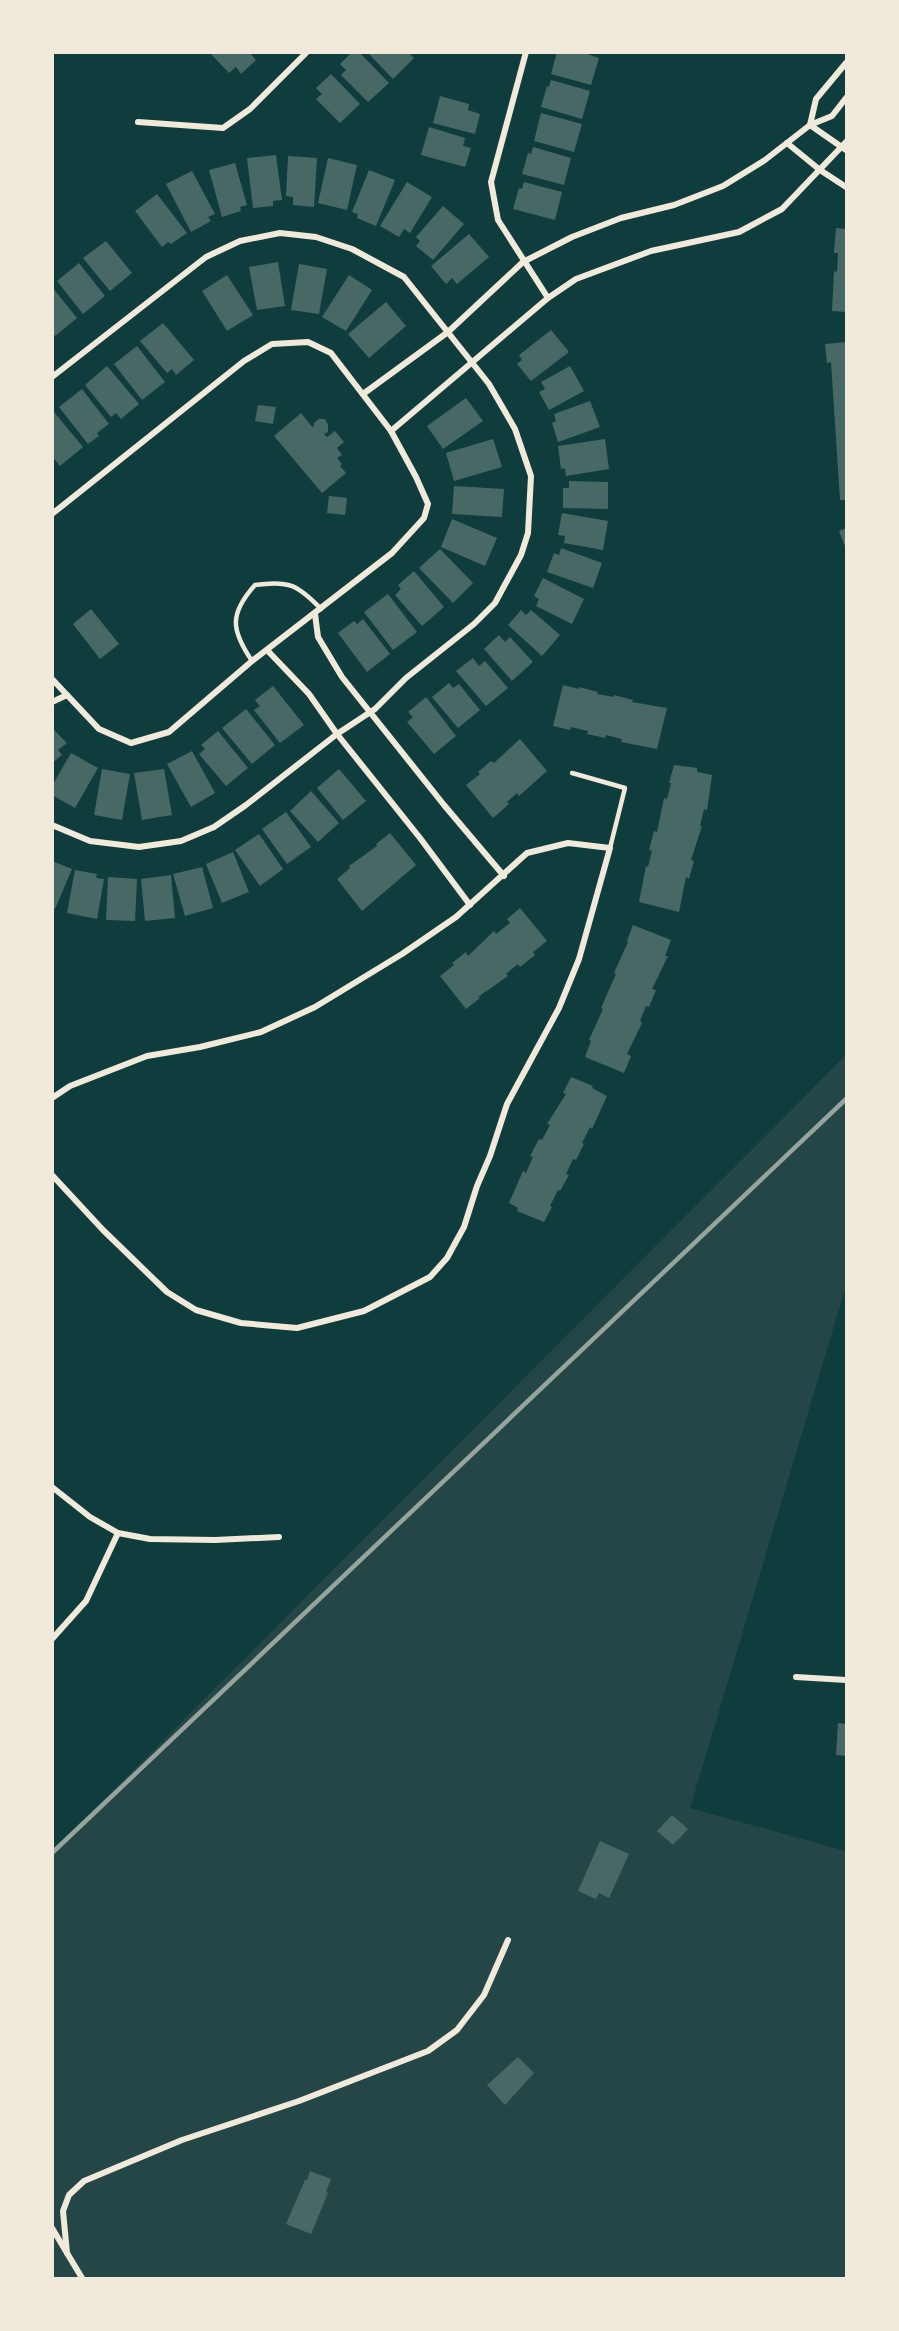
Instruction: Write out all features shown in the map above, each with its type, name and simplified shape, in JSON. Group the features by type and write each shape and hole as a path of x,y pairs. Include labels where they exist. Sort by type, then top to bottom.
{"street":[{"path":"138,122 223,129 250,109 307,52"},
{"path":"526,52 491,182 498,220 548,298"},
{"path":"810,125 816,99 846,63"},
{"path":"363,394 448,332 523,262 572,237 621,218 674,205 723,186 810,125 832,116 846,98"},
{"path":"391,431 548,298 576,279 651,251 739,232 782,209 845,146 810,125"},
{"path":"787,143 820,170 846,187"},
{"path":"52,377 206,257 240,241 280,233 316,237 352,249 382,263 404,278 489,384 515,429 531,476 528,533 521,555 495,603 459,636 406,678 369,713 337,734 222,822 181,842 139,846 90,841 52,825"},
{"path":"52,514 244,361 272,344 308,342 331,353 391,431 428,504 424,518 392,553 252,661 169,732 131,743 99,729 52,679"},
{"path":"318,611 318,637 342,677 504,876"},
{"path":"267,650 309,694 337,734 470,905"},
{"path":"52,702 67,695"},
{"path":"52,1098 70,1086 147,1056 200,1047 261,1032 315,1007 402,954 456,917 527,853 568,843 610,848 579,959 559,1008 507,1104 464,1227 447,1258 430,1277 364,1311 297,1328 241,1323 196,1310 167,1292 103,1230 52,1175"},
{"path":"52,1487 90,1517 118,1533 150,1539 215,1540 279,1537"},
{"path":"52,1639 86,1601 118,1533"},
{"path":"796,1677 846,1680"},
{"path":"67,2253 63,2211 69,2195 84,2181 182,2140 299,2101 428,2050 457,2030 484,1995 508,1940"},
{"path":"52,2228 82,2278"}],"lane":[{"path":"252,661 236,632 236,614 244,597 255,585 273,582 301,588 318,611"},
{"path":"572,773 625,788 610,848"}],"shaded area":[{"path":"846,1055 846,1286 690,1808 846,1851 846,2278 53,2278 53,1851"}],"building":[{"path":"209,52 249,52 256,60 241,74 236,67 229,73"},
{"path":"352,52 359,52 389,83 368,102 341,75 346,70 340,64"},
{"path":"367,52 408,52 414,58 393,79"},
{"path":"557,52 581,52 599,58 591,85 551,74"},
{"path":"331,74 360,104 340,123 316,99 322,94 316,88"},
{"path":"551,80 590,91 582,119 541,107"},
{"path":"440,96 469,104 468,110 480,114 475,134 433,123"},
{"path":"541,113 582,124 574,152 534,141"},
{"path":"429,127 465,138 463,146 471,148 465,167 421,155"},
{"path":"533,147 571,158 564,185 522,174 528,153 531,154"},
{"path":"276,155 282,200 273,201 273,206 253,208 247,158"},
{"path":"288,156 317,158 314,207 293,205 293,197 286,196"},
{"path":"328,158 357,165 347,210 318,203"},
{"path":"235,163 247,205 240,207 241,211 222,217 209,170"},
{"path":"369,170 395,180 376,226 357,218 358,214 352,212"},
{"path":"192,171 215,214 208,217 211,221 191,232 166,184"},
{"path":"407,182 432,197 410,233 404,229 399,237 380,226"},
{"path":"524,182 562,192 555,220 513,209 519,188 522,189"},
{"path":"157,194 187,233 162,247 135,211"},
{"path":"443,206 464,224 433,260 416,246 420,241 416,237"},
{"path":"836,228 846,229 846,312 832,311 834,271 837,272 838,253 834,253"},
{"path":"469,234 489,257 457,284 452,278 446,284 431,266"},
{"path":"106,241 132,273 110,291 83,258"},
{"path":"278,262 285,306 257,310 249,267"},
{"path":"79,263 105,296 83,314 57,281"},
{"path":"299,264 327,269 319,314 291,310"},
{"path":"227,275 253,315 227,331 202,291"},
{"path":"349,275 372,290 346,331 322,317"},
{"path":"52,287 77,318 55,336 52,332"},
{"path":"386,302 406,326 369,358 348,334"},
{"path":"163,323 194,360 176,375 172,369 167,373 140,341"},
{"path":"551,330 569,352 531,381 517,364 522,360 519,355"},
{"path":"846,342 846,500 840,500 831,362 827,363 825,344"},
{"path":"137,346 165,382 142,400 114,364"},
{"path":"107,366 139,404 121,419 116,413 111,417 85,385"},
{"path":"570,366 584,391 549,410 539,392 545,389 541,382"},
{"path":"82,389 109,424 88,444 59,407"},
{"path":"466,398 483,421 443,449 427,426"},
{"path":"590,401 600,427 558,442 552,423 556,421 554,414"},
{"path":"258,405 276,407 273,424 255,421"},
{"path":"54,412 83,447 60,466 52,456 52,413"},
{"path":"301,413 313,428 314,423 319,419 325,419 328,432 324,434 327,437 335,431 344,442 337,448 342,455 337,458 346,473 322,493 274,436"},
{"path":"493,439 502,467 454,481 446,453"},
{"path":"605,439 609,469 566,476 565,468 561,469 558,446"},
{"path":"569,481 608,482 608,509 563,508 563,488 569,488"},
{"path":"454,486 504,489 502,517 452,514"},
{"path":"329,496 347,498 345,515 327,513"},
{"path":"562,513 608,521 603,550 564,543 565,536 558,535"},
{"path":"452,519 497,538 485,566 441,547"},
{"path":"846,528 846,549 839,531"},
{"path":"561,548 602,563 593,588 547,572 554,553 559,555"},
{"path":"440,549 473,583 453,603 419,568"},
{"path":"414,571 444,607 422,626 395,595 401,589 398,585"},
{"path":"543,578 584,599 572,624 536,606 539,599 534,596"},
{"path":"388,594 417,632 393,650 364,612"},
{"path":"91,609 119,644 100,659 73,624"},
{"path":"521,610 526,615 531,610 560,635 542,656 508,625"},
{"path":"363,619 390,654 367,672 338,633 354,621 357,624"},
{"path":"499,635 505,642 510,637 533,662 512,681 484,649"},
{"path":"473,658 479,666 485,661 508,688 486,706 456,671"},
{"path":"449,683 453,688 459,684 480,710 458,728 432,697"},
{"path":"563,685 667,708 657,749 621,742 622,739 606,735 605,738 587,734 588,731 571,727 570,730 553,726"},
{"path":"273,686 304,725 280,743 254,710 260,706 255,700"},
{"path":"426,697 456,736 434,754 407,722 413,717 408,712"},
{"path":"246,709 275,745 252,764 222,728"},
{"path":"52,728 67,743 58,750 62,755 52,763"},
{"path":"218,731 248,768 226,786 199,754 205,749 201,745"},
{"path":"520,739 547,771 519,796 517,793 507,802 509,804 493,818 466,785 480,774 478,772 491,761 494,763"},
{"path":"192,751 215,793 191,807 167,764"},
{"path":"71,753 98,768 75,808 52,795 52,786"},
{"path":"674,765 697,768 697,772 712,775 707,810 704,809 700,826 702,826 691,860 694,861 689,879 686,877 679,912 639,902 646,866 648,867 652,851 649,850 654,831 657,832 664,798 667,799"},
{"path":"102,769 130,774 122,820 94,815"},
{"path":"164,769 172,815 142,820 134,773"},
{"path":"339,769 366,801 343,820 317,788"},
{"path":"311,791 339,823 318,842 290,811"},
{"path":"286,812 311,847 287,864 262,829"},
{"path":"390,833 416,865 362,911 337,879 350,868 349,866 377,846 376,844"},
{"path":"259,834 283,869 260,886 235,850"},
{"path":"233,852 249,892 222,903 206,864"},
{"path":"52,861 72,869 55,909 52,907"},
{"path":"202,867 213,908 185,916 173,874"},
{"path":"75,870 97,874 96,878 104,879 97,919 67,913"},
{"path":"171,875 175,918 145,921 141,879"},
{"path":"108,877 137,879 135,921 106,920"},
{"path":"520,908 547,941 533,952 535,955 520,967 518,964 506,974 508,976 478,997 480,998 466,1009 440,976 466,952 468,956 494,931 496,934 510,923 507,919"},
{"path":"633,925 671,940 665,956 668,956 652,989 656,990 649,1007 646,1006 640,1021 642,1023 627,1054 631,1056 624,1073 585,1057 591,1041 589,1040 603,1009 601,1008"},
{"path":"571,1077 593,1086 592,1088 607,1096 592,1129 590,1127 582,1143 584,1144 576,1160 573,1159 566,1174 569,1175 560,1191 558,1190 544,1222 517,1211 518,1208 509,1203 523,1171 526,1173 533,1157 530,1156 539,1139 542,1140 550,1125 547,1124 566,1094 563,1093"},
{"path":"838,1723 846,1724 846,1756 836,1755"},
{"path":"672,1815 688,1829 673,1845 657,1831"},
{"path":"600,1841 629,1854 609,1898 599,1893 596,1899 578,1891"},
{"path":"518,2057 534,2073 505,2105 487,2085"},
{"path":"310,2171 331,2179 326,2192 328,2193 311,2234 286,2224"}],"railway":[{"path":"52,1853 846,1099"}]}
